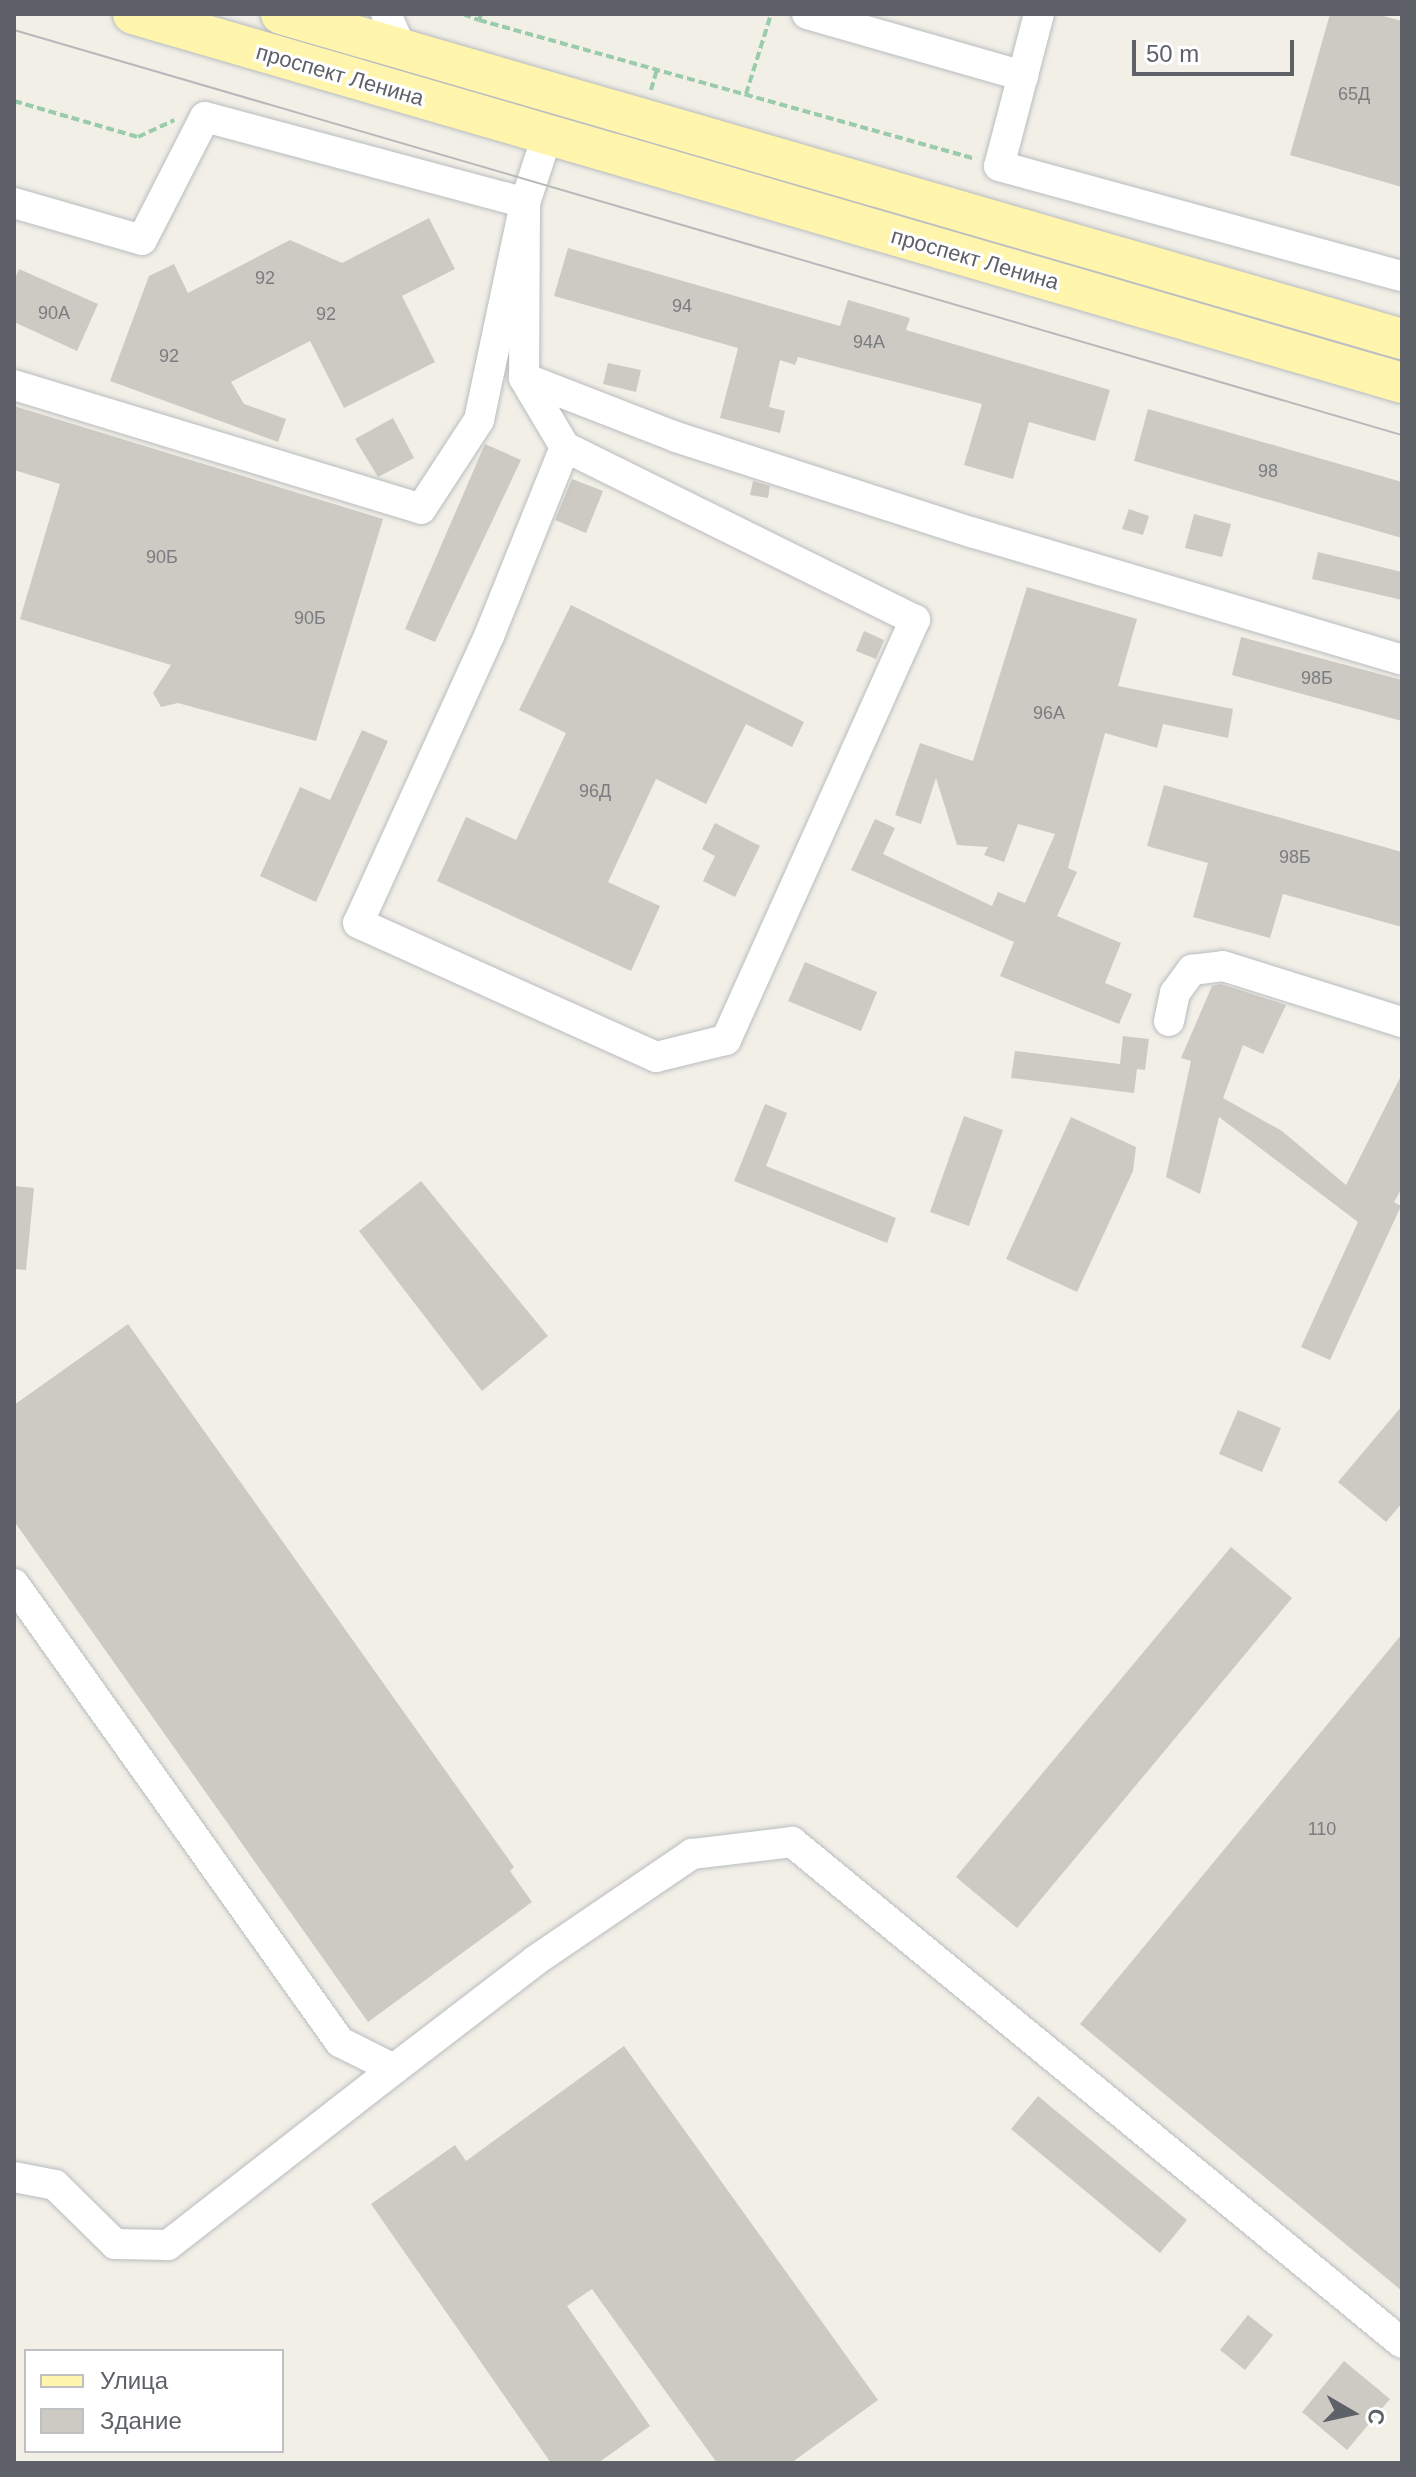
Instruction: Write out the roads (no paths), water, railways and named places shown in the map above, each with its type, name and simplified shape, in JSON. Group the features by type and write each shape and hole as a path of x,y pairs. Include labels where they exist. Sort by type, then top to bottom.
{"main road":[{"name":"проспект Ленина","path":"133,14 1402,383"},
{"name":"проспект Ленина","path":"281,14 1402,339"},
{"path":"547,136 559,95"}],"lane":[{"path":"386,14 402,50"},
{"path":"807,14 1023,76"},
{"path":"1039,14 999,166 1402,276"},
{"path":"14,203 142,240 205,117 525,203"},
{"path":"14,385 421,509 479,420 525,203 547,136"},
{"path":"525,203 524,378 565,447 915,620 726,1040 656,1057 358,923 489,636 565,447"},
{"path":"524,378 676,437 974,533 1402,660"},
{"path":"1169,1021 1175,993 1192,970 1223,966 1402,1022"},
{"path":"14,1584 340,2042 394,2069"},
{"path":"14,2177 55,2185 115,2244 168,2245 536,1960 692,1854 792,1842 1402,2343"}],"tram line":[{"path":"14,30 1402,435"}]}
